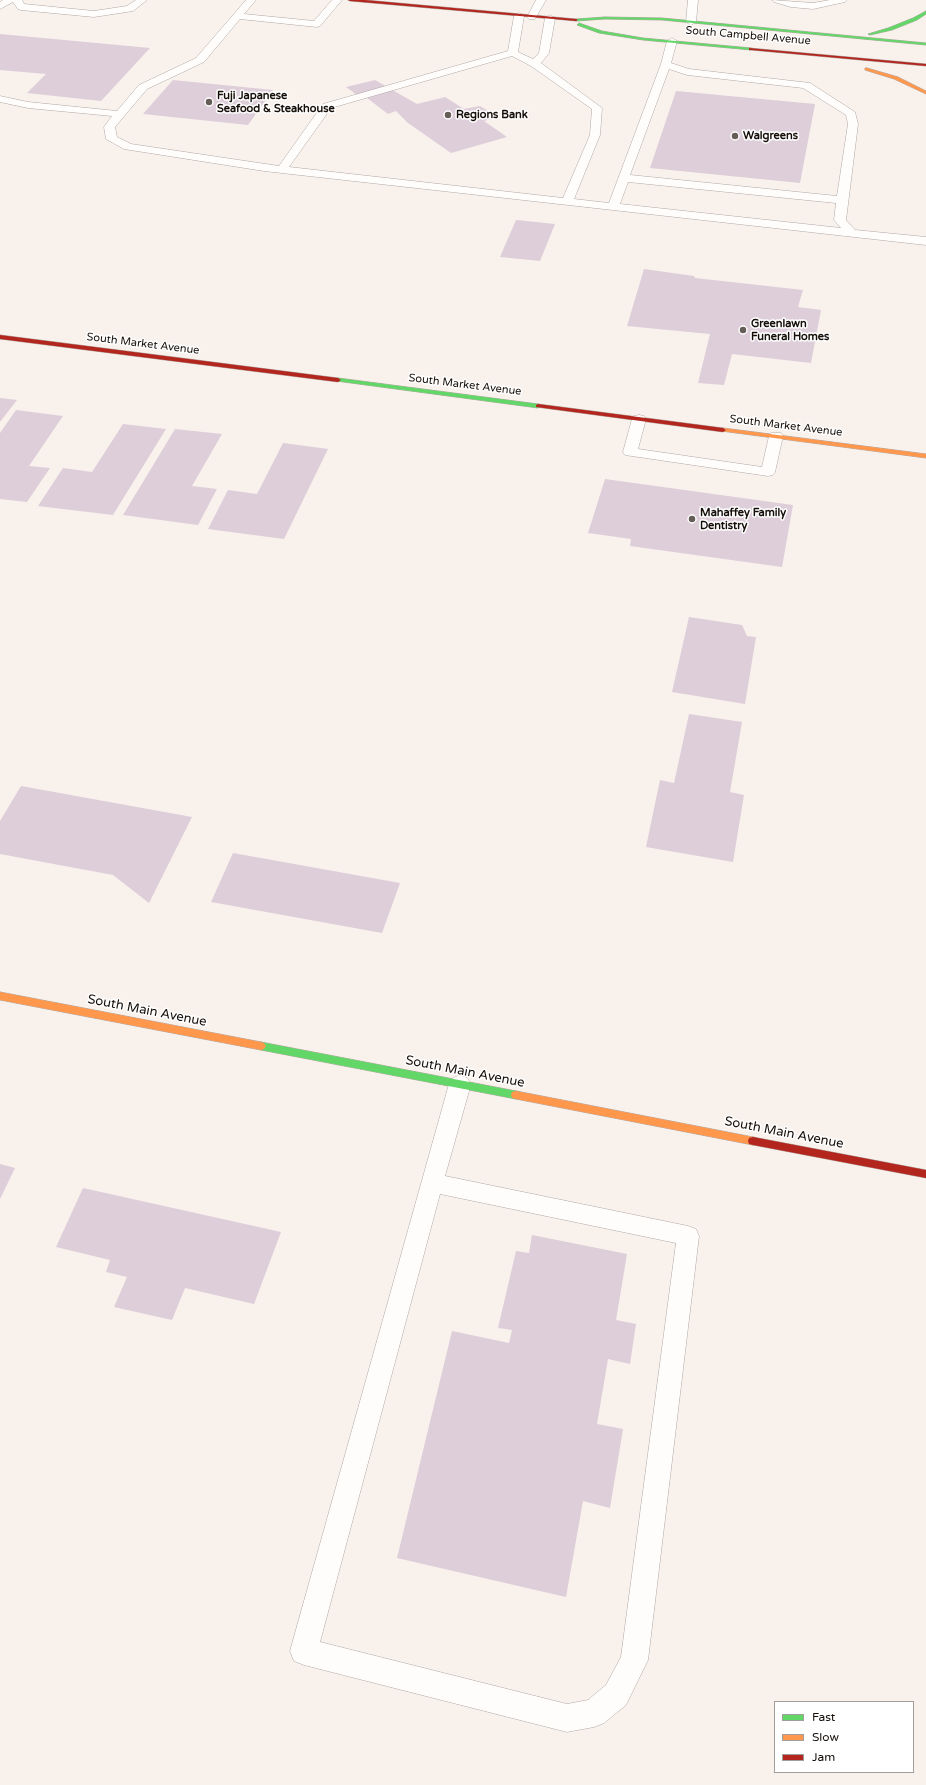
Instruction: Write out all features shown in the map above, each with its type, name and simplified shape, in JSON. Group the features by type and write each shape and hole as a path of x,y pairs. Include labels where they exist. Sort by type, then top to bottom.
{"main road":[{"name":"South Campbell Avenue","path":"350,0 570,20 605,18 662,19 926,44"},
{"path":"837,35 865,34 890,29 915,19 926,12"},
{"name":"South Campbell Avenue","path":"570,20 601,32 672,42 926,64"},
{"path":"672,42 712,51 870,69 896,78 926,93"},
{"name":"South Market Avenue","path":"0,337 926,456"},
{"name":"South Main Avenue","path":"0,996 926,1174"}],"lane":[{"path":"0,6 10,0"},
{"path":"17,0 21,7 94,14 130,9 142,0"},
{"path":"251,0 200,60 144,87 109,127 112,139 128,147 282,170 926,241"},
{"path":"238,16 317,24 337,0"},
{"path":"532,17 541,0"},
{"path":"691,22 694,0"},
{"path":"777,0 791,4 813,6 842,0"},
{"path":"513,53 519,16"},
{"path":"534,64 544,53 545,40 550,18"},
{"path":"613,207 666,64 672,42"},
{"path":"282,170 327,106 513,53 534,64 597,108 595,135 567,202"},
{"path":"666,64 687,72 806,85 851,114 853,124 840,220 851,233"},
{"path":"0,99 28,106 120,114"},
{"path":"624,178 843,200"},
{"path":"639,419 630,452 768,472 776,436"},
{"path":"432,1183 688,1236 634,1660 616,1695 594,1713 567,1718 304,1651 432,1183 460,1084"}],"building":[{"path":"0,34 150,48 101,101 27,93 46,74 0,70"},
{"name":"Fuji Japanese Seafood & Steakhouse","path":"173,80 273,90 248,125 143,114"},
{"name":"Regions Bank","path":"375,80 417,104 445,97 464,109 480,106 498,117 484,121 507,137 451,153 408,123 396,111 388,114 367,98 361,98 346,87"},
{"name":"Walgreens","path":"676,91 815,104 800,183 650,168"},
{"path":"516,220 555,224 540,261 500,257"},
{"name":"Greenlawn Funeral Homes","path":"644,269 694,276 695,278 803,290 798,307 821,310 811,363 732,354 724,385 698,383 710,334 627,326"},
{"path":"0,398 17,400 0,422"},
{"path":"16,410 63,416 29,466 50,468 27,502 0,499 0,433"},
{"path":"123,424 166,429 113,515 38,506 63,468 92,472"},
{"path":"175,429 222,434 192,486 217,489 198,525 123,515"},
{"path":"283,443 328,449 284,539 208,529 228,490 257,494"},
{"name":"Mahaffey Family Dentistry","path":"605,479 793,505 782,567 630,546 631,539 588,533"},
{"path":"689,617 742,625 747,636 756,637 745,704 672,692"},
{"path":"689,714 742,722 730,792 744,795 733,862 646,847 660,780 674,783"},
{"path":"21,786 192,817 149,903 113,875 0,854 0,821"},
{"path":"233,853 400,883 382,933 211,902"},
{"path":"0,1164 15,1168 0,1199"},
{"path":"83,1188 281,1232 254,1304 185,1288 172,1320 114,1307 127,1277 106,1272 110,1260 56,1247"},
{"path":"532,1235 627,1254 616,1320 636,1324 630,1364 608,1359 597,1424 623,1429 610,1508 583,1501 566,1597 397,1558 452,1331 509,1343 512,1330 498,1328 516,1251 529,1253"}],"traffic: fast":[{"path":"870,34 890,29 915,19 926,12"},
{"path":"576,20 605,18 662,19 926,44"},
{"path":"579,24 601,32 643,39 751,49"},
{"path":"338,380 538,406"},
{"path":"261,1046 516,1095"}],"traffic: slow":[{"path":"867,69 896,78 926,93"},
{"path":"723,430 926,456"},
{"path":"0,996 261,1046"},
{"path":"516,1095 753,1141"}],"traffic: jam":[{"path":"350,0 576,20"},
{"path":"751,49 926,65"},
{"path":"0,337 338,380"},
{"path":"538,406 723,430"},
{"path":"753,1141 926,1174"}],"place":[{"name":"Fuji Japanese Seafood & Steakhouse","path":"209,102"},
{"name":"Regions Bank","path":"448,115"},
{"name":"Walgreens","path":"735,136"},
{"name":"Greenlawn Funeral Homes","path":"743,330"},
{"name":"Mahaffey Family Dentistry","path":"692,519"}]}
